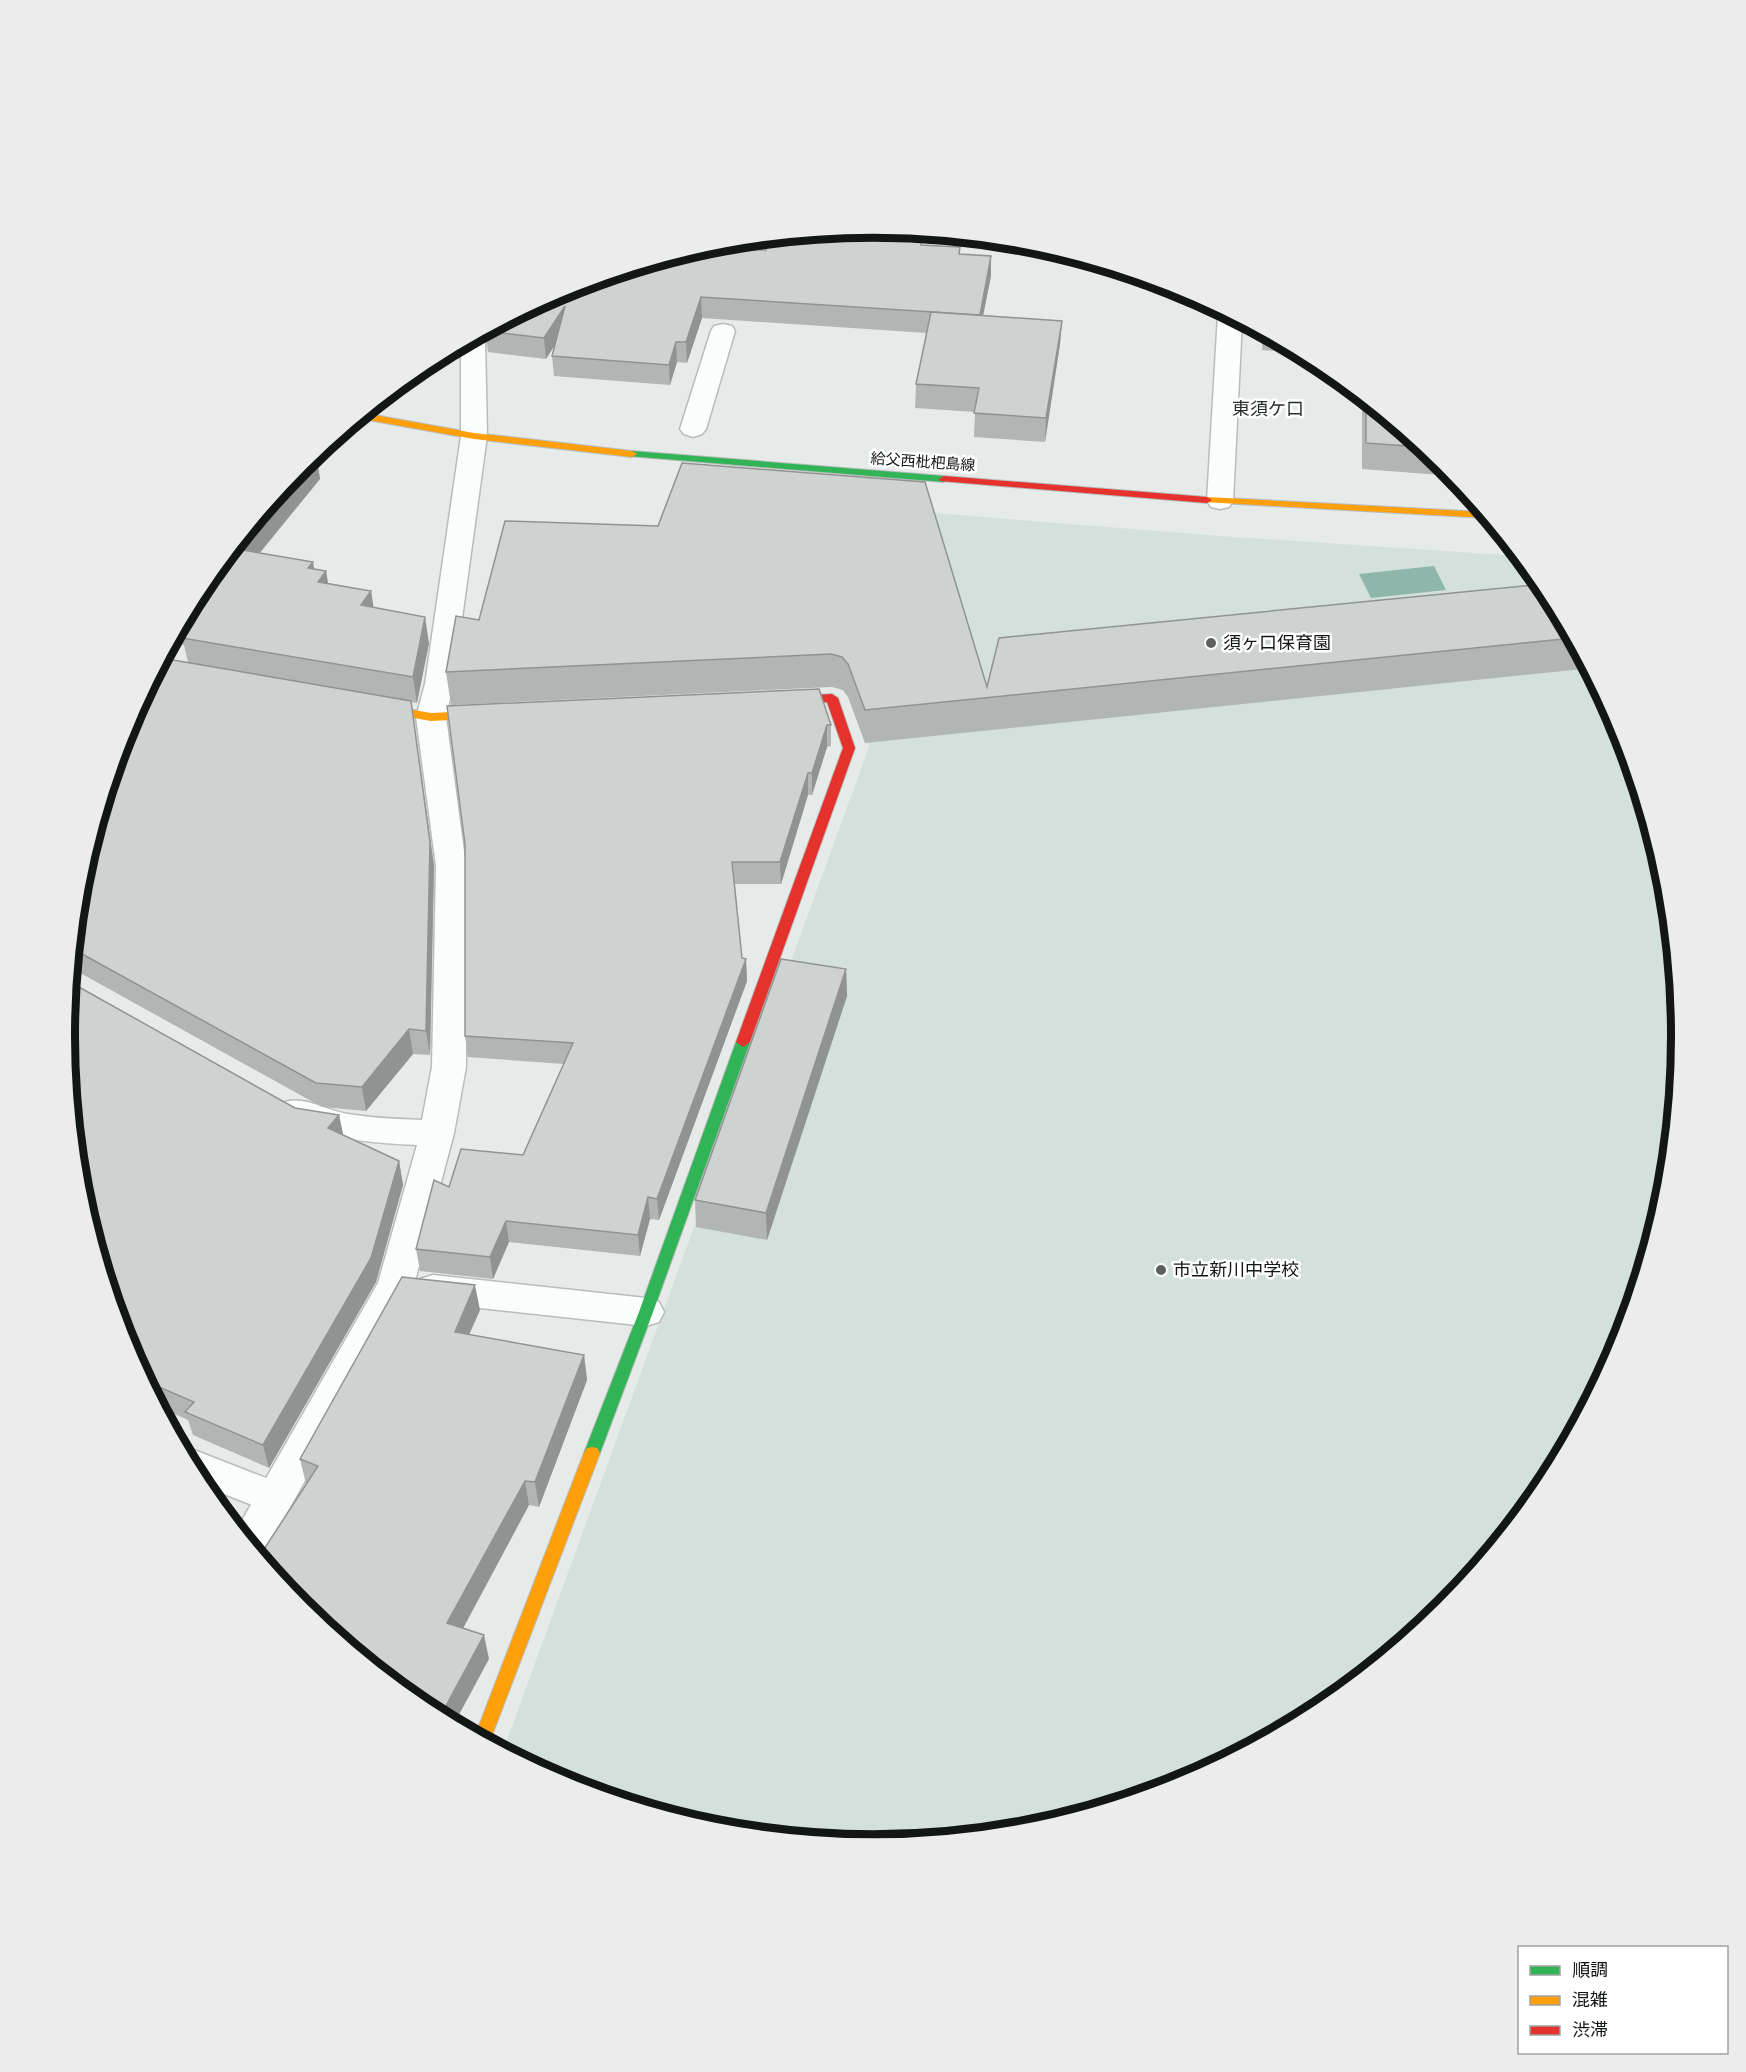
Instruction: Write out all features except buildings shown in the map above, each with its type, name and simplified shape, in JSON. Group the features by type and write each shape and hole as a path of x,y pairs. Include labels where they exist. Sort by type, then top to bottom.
{"street":[{"path":"1220,501 1230,322"},
{"path":"693,429 723,331"},
{"path":"253,1537 396,1285 436,1133 449,1067 452,866 431,717 439,684 474,436 474,345"},
{"name":"給父西枇杷島線","path":"369,417 474,436 640,455 1220,501 1477,515"},
{"path":"484,1733 646,1312 849,748 832,698 762,702"},
{"path":"349,702 431,717 502,713"},
{"path":"273,1098 314,1120 383,1130 436,1133"},
{"path":"396,1285 646,1312"},
{"path":"203,1470 275,1498"}],"shaded area":[{"name":"市立新川中学校","path":"758,499 1220,536 1510,555 1537,593 1589,683 1629,779 1656,880 1669,984 1671,1036 1664,1140 1656,1192 1629,1293 1589,1389 1564,1435 1537,1479 1473,1562 1399,1636 1359,1669 1316,1700 1226,1752 1130,1792 1080,1807 1029,1819 925,1832 873,1834 821,1832 717,1819 616,1792 506,1744 869,747 838,594"},
{"path":"1434,566 1446,590 1371,598 1359,574"}],"traffic: fast":[{"path":"632,454 944,479"},
{"path":"592,1453 646,1312 743,1042"}],"traffic: slow":[{"path":"369,417 474,436 632,454"},
{"path":"1207,500 1477,515"},
{"path":"368,706 431,717 493,714"},
{"path":"484,1733 592,1453"}],"traffic: jam":[{"path":"944,479 1207,500"},
{"path":"743,1042 849,748 832,698 778,701"}],"place":[{"name":"須ヶ口保育園","path":"1211,643"},
{"name":"市立新川中学校","path":"1161,1270"}],"district":[{"name":"東須ケ口","path":"1268,409"}]}
